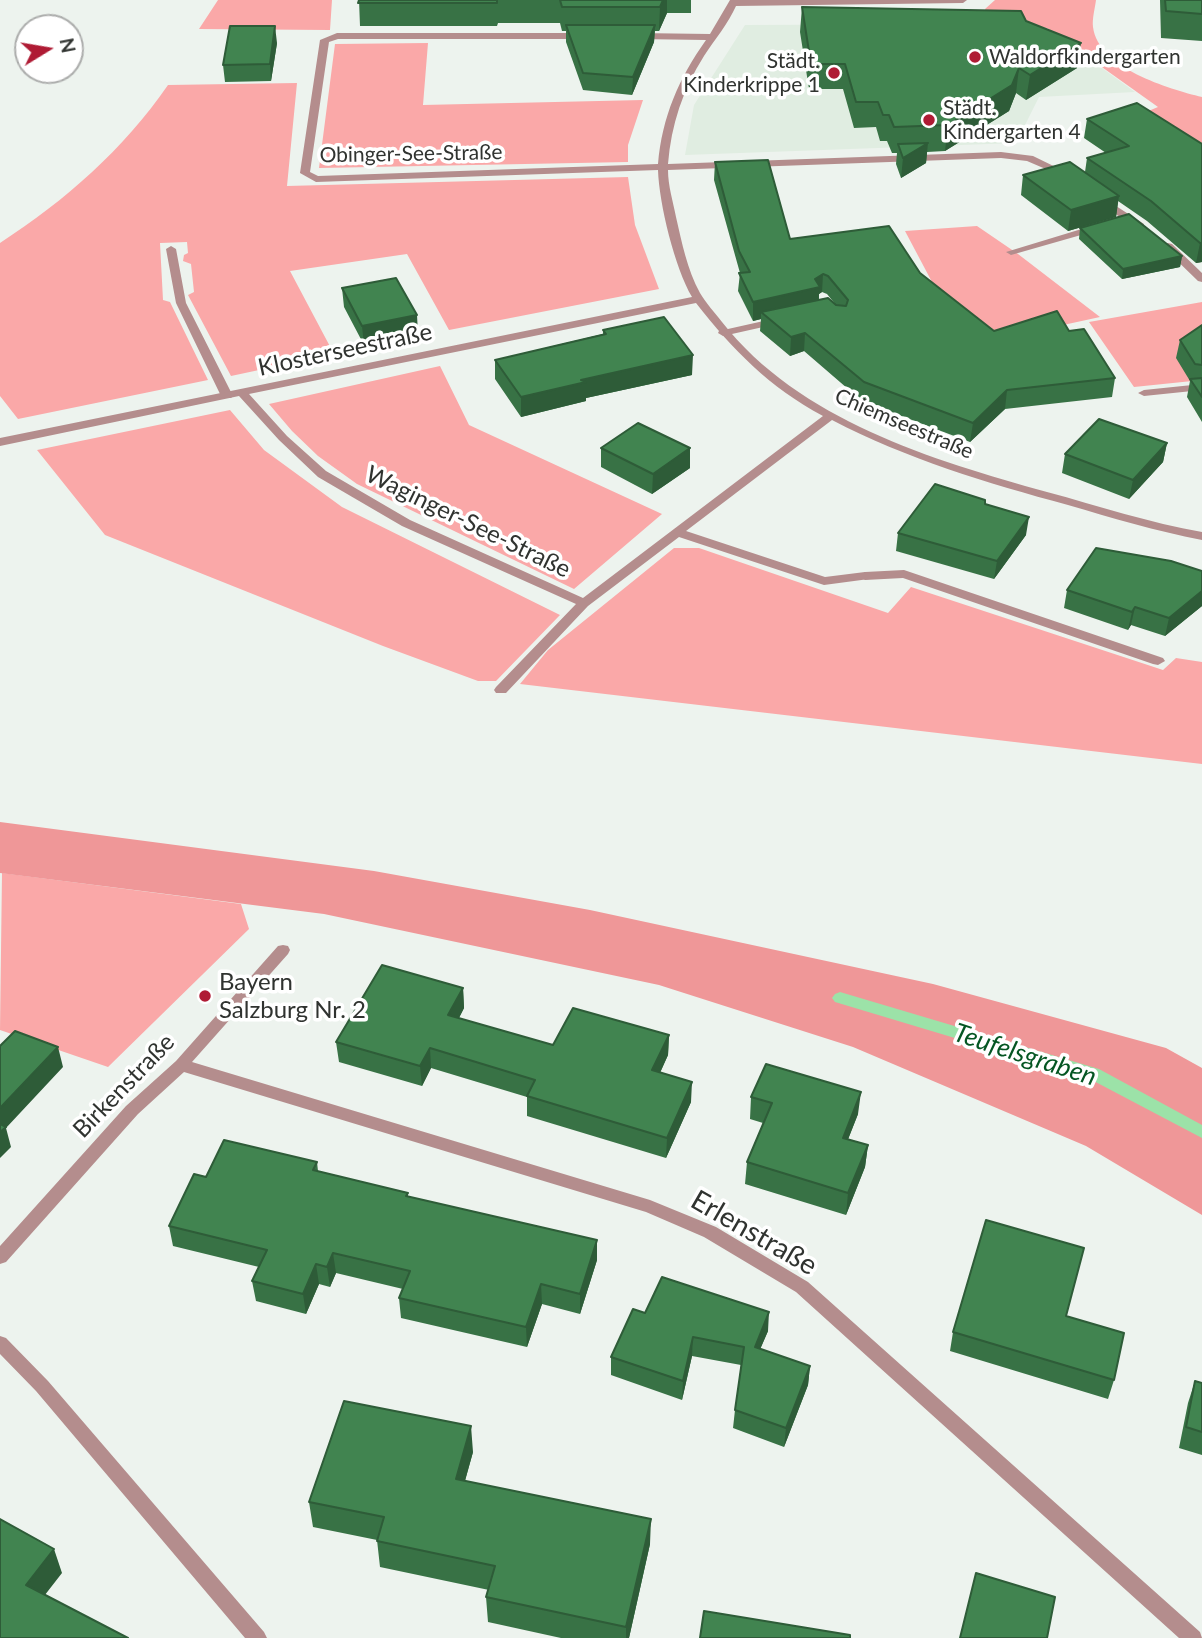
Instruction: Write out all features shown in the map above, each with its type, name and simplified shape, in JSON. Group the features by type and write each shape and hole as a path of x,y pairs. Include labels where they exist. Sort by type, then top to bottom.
{"street":[{"path":"734,1 962,0"},
{"name":"Chiemseestraße","path":"734,1 692,66 675,102 667,129 662,166 675,238 698,299 723,333 783,386 830,416 936,461 1018,488 1202,536"},
{"name":"Obinger-See-Straße","path":"590,36 337,36 325,40 305,173 316,179 662,166"},
{"path":"631,36 712,37"},
{"path":"662,166 1001,155 1048,164 1075,181"},
{"path":"1097,196 1152,234 1202,279"},
{"path":"1011,252 1130,218"},
{"path":"171,249 181,303 228,396"},
{"name":"Klosterseestraße","path":"0,442 698,299"},
{"path":"723,333 790,318"},
{"path":"1144,393 1202,387"},
{"name":"Waginger-See-Straße","path":"242,393 283,438 322,474 406,523 584,603"},
{"name":"Waginger-See-Straße","path":"501,690 584,603 830,416"},
{"path":"677,533 824,582 904,574 1158,661"},
{"name":"Birkenstraße","path":"0,1256 132,1110 181,1065 283,950"},
{"name":"Erlenstraße","path":"181,1065 650,1207 710,1232 802,1287 1193,1638"},
{"path":"0,1343 41,1386 257,1638"}],"shaded area":[{"path":"218,0 332,0 330,30 199,29"},
{"path":"995,0 1096,0 1093,27 1098,41 1108,54 1121,65 1154,82 1202,97 1202,146 1146,112 1158,107 1047,28 990,24 985,9"},
{"path":"990,24 1047,28 1135,92 1039,97 1016,143 685,155 694,105 745,25"},
{"path":"428,43 423,105 643,100 628,145 628,162 319,168 335,44"},
{"path":"297,83 287,186 628,177 635,225 659,289 449,330 407,254 290,271 334,354 231,376 188,295 194,292 191,264 183,261 184,255 188,253 187,242 160,243 163,300 170,302 208,380 18,419 0,396 0,243 48,209 92,172 132,131 168,85"},
{"path":"977,226 1100,317 1054,327 1006,343 932,282 905,231"},
{"path":"1202,302 1202,380 1134,387 1089,322"},
{"path":"440,366 469,425 662,514 574,589 357,484 318,456 269,404"},
{"path":"230,410 264,450 342,507 560,615 496,681 478,681 105,535 37,450"},
{"path":"674,548 699,548 888,613 911,587 1163,670 1176,658 1202,662 1202,764 520,684 548,650"},
{"path":"0,822 374,871 590,910 933,984 1166,1048 1202,1068 1202,1215 1086,1146 853,1047 659,985 324,914 0,873"},
{"path":"2,873 241,904 249,929 108,1067 0,1030"}],"building":[{"path":"359,0 497,0 497,3 358,3"},
{"path":"560,0 663,0 660,7 562,7"},
{"path":"1165,0 1202,0 1202,14 1166,11"},
{"path":"802,7 1021,11 1026,21 1081,43 1030,75 1019,68 1012,85 948,125 894,127 889,115 883,115 878,102 856,102 845,64 811,64"},
{"path":"566,25 655,25 633,77 583,73"},
{"path":"230,26 275,26 270,64 223,65"},
{"path":"1137,103 1202,144 1202,243 1151,201 1087,158 1129,146 1087,119"},
{"path":"928,143 903,158 898,144"},
{"path":"768,160 790,239 889,226 920,273 994,331 1057,311 1069,331 1084,329 1115,378 1007,390 973,423 864,382 805,333 791,337 761,312 828,298 836,305 846,306 848,300 828,276 823,274 815,279 820,287 753,302 739,273 750,272 739,251 715,162"},
{"path":"1070,162 1119,196 1071,210 1023,175"},
{"path":"1129,214 1182,256 1123,269 1080,228"},
{"path":"396,278 417,315 362,326 342,288"},
{"path":"664,317 693,355 581,380 586,382 521,397 495,360 606,334 603,330"},
{"path":"1202,325 1202,365 1195,364 1180,340"},
{"path":"1202,378 1202,397 1190,379"},
{"path":"1099,419 1167,443 1133,480 1065,454"},
{"path":"638,423 690,448 653,474 601,448"},
{"path":"935,484 985,500 985,504 1029,517 997,561 898,533"},
{"path":"1096,548 1171,561 1202,571 1202,591 1169,618 1135,607 1132,612 1067,590"},
{"path":"382,965 463,988 448,1015 553,1045 573,1008 669,1035 652,1070 692,1082 667,1138 527,1096 535,1080 430,1048 420,1066 336,1042"},
{"path":"15,1031 58,1047 0,1108 0,1046"},
{"path":"766,1064 861,1092 843,1138 868,1145 848,1193 747,1162 772,1103 751,1097"},
{"path":"224,1140 317,1162 313,1170 408,1193 406,1196 597,1240 580,1294 541,1284 526,1327 399,1298 410,1271 333,1253 327,1267 316,1264 303,1294 252,1281 267,1250 169,1226 194,1174 206,1177"},
{"path":"986,1220 1084,1248 1066,1316 1124,1333 1114,1380 953,1332"},
{"path":"662,1277 769,1312 755,1347 810,1366 786,1428 735,1410 744,1347 693,1337 683,1381 611,1357 633,1309 645,1313"},
{"path":"1195,1381 1202,1383 1202,1432 1186,1427"},
{"path":"344,1401 471,1426 456,1479 651,1519 626,1627 486,1597 495,1566 377,1541 384,1517 309,1502"},
{"path":"0,1519 54,1549 26,1585 128,1638 0,1638"},
{"path":"976,1573 1055,1597 1047,1638 960,1638"},
{"path":"704,1611 850,1635 850,1638 700,1638"}],"waterway":[{"name":"Teufelsgraben","path":"840,998 1093,1073 1202,1132"}],"place":[{"name":"Waldorfkindergarten","path":"975,57"},
{"name":"Städt. Kinderkrippe 1","path":"834,73"},
{"name":"Städt. Kindergarten 4","path":"929,120"},
{"name":"Bayern Salzburg Nr. 2","path":"205,996"}]}
